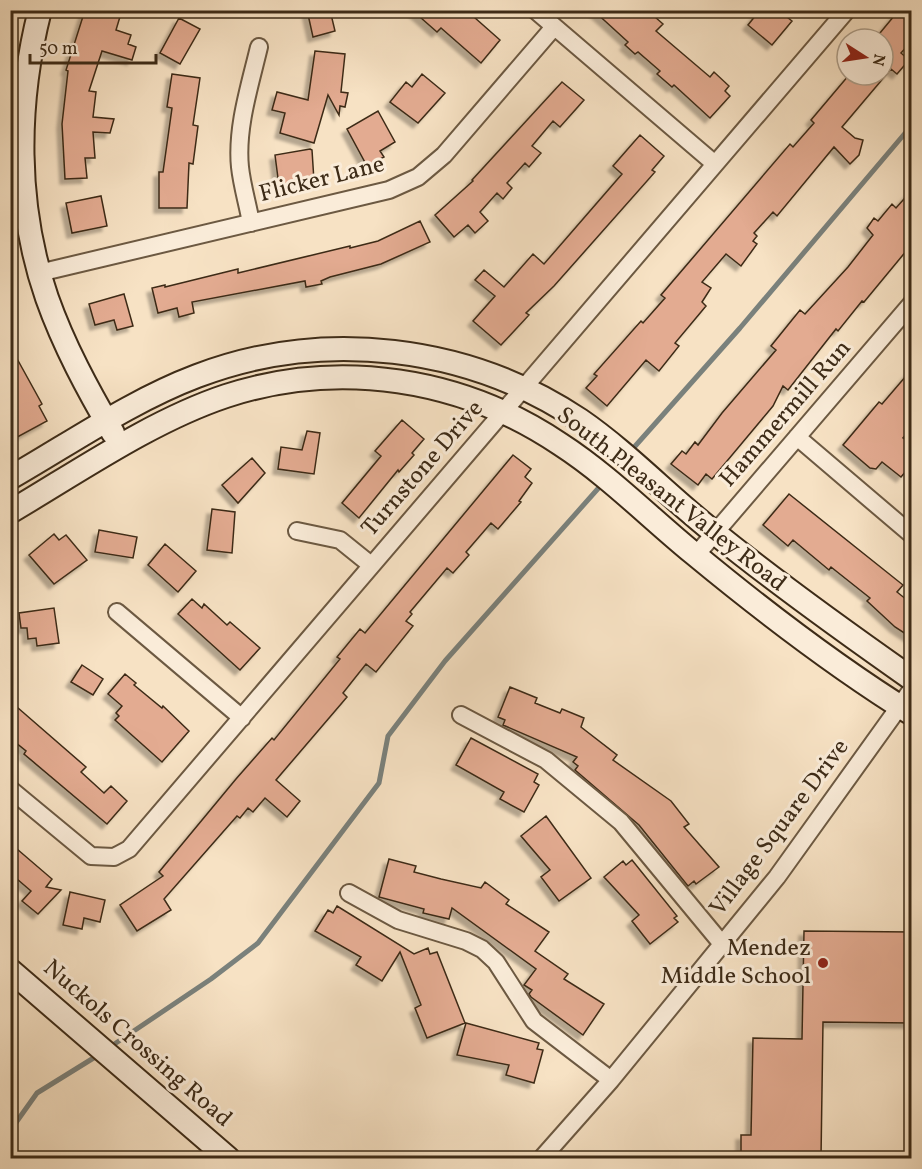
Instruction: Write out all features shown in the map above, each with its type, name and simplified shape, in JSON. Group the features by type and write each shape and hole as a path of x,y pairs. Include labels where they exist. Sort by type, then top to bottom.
{"main road":[{"path":"39,10 17,101 25,199 39,273 67,346 121,447"},
{"name":"South Pleasant Valley Road","path":"10,478 106,422 196,376 242,362 308,350 349,348 412,354 458,363 524,388 573,416 612,445 715,533 912,679"},
{"name":"South Pleasant Valley Road","path":"10,512 121,447 187,412 258,387 315,378 372,378 401,381 453,392 504,411 546,434 592,468 696,555 805,639 907,703"},
{"name":"Nuckols Crossing Road","path":"10,970 228,1158"}],"street":[{"path":"535,10 715,164"},
{"name":"Turnstone Drive","path":"10,789 84,852 98,858 114,857 135,842 847,10"},
{"name":"Flicker Lane","path":"39,273 389,190 418,177 444,154 554,27"},
{"path":"251,223 240,167 241,141 259,47"},
{"name":"Hammermill Run","path":"696,555 912,303"},
{"path":"797,437 912,535"},
{"path":"297,531 340,540 371,565"},
{"path":"117,612 242,718"},
{"name":"Village Square Drive","path":"542,1158 611,1080 722,944 822,817 907,703"},
{"path":"461,715 546,760 621,822 722,944"},
{"path":"350,893 398,920 466,940 482,950 496,963 534,1021 611,1080"}],"building":[{"path":"85,10 122,10 116,30 131,35 128,44 136,47 132,60 102,51 89,91 96,92 93,117 114,119 110,133 93,132 95,158 85,158 87,178 65,179 62,124 68,71 66,70"},
{"path":"307,10 330,10 335,31 313,37"},
{"path":"412,10 466,10 500,40 481,63 441,28 437,32"},
{"path":"593,10 661,10 655,17 663,24 656,31 710,77 714,72 729,86 725,91 730,96 710,118 674,85 672,87 657,74 660,71 638,52 635,54 625,45 628,42"},
{"path":"760,10 778,10 792,21 772,45 748,25"},
{"path":"899,10 912,10 912,41 901,53 909,60 897,74 895,72 895,27 885,27"},
{"path":"179,18 200,29 180,64 160,53"},
{"path":"315,51 345,54 341,92 348,93 345,107 340,106 339,115 328,95 314,143 280,133 285,113 272,110 277,92 308,100"},
{"path":"172,74 200,78 193,125 198,126 193,164 189,163 187,208 159,208 159,172 163,172 172,108 167,107"},
{"path":"422,74 445,93 418,123 390,102 406,82 412,87"},
{"path":"562,82 584,100 560,127 553,121 532,146 541,153 529,167 525,163 507,183 512,188 503,199 497,193 480,212 488,221 475,233 468,225 454,237 435,215 473,181"},
{"path":"839,87 876,87 842,127 855,138 863,140 859,155 850,164 834,147 777,216 773,212 754,233 757,236 753,241 757,244 741,266 726,254 702,282 711,288 702,302 706,306 675,343 679,346 659,371 646,360 607,406 586,388 597,376 594,374 641,321 643,323 665,298 661,295 790,144 793,147 814,123 811,120"},
{"path":"378,111 395,142 380,151 384,157 367,166 347,129"},
{"path":"640,135 664,156 652,170 655,172 554,286 526,313 529,315 501,345 473,321 495,296 475,280 484,270 504,287 533,254 544,264 622,174 613,166"},
{"path":"312,150 314,181 279,186 275,155"},
{"path":"912,190 912,244 864,302 862,301 838,331 836,329 788,390 783,386 773,406 712,479 706,474 698,485 671,464 682,451 686,454 695,442 698,445 776,350 771,346 800,310 805,314 848,267 873,235 867,228 874,218 878,221 892,204 896,208"},
{"path":"101,196 107,226 72,233 66,203"},
{"path":"420,221 430,242 381,264 330,277 321,281 322,284 306,287 305,281 192,302 194,313 179,317 177,308 158,313 152,288 165,285 165,287 238,269 238,273 378,241"},
{"path":"124,294 133,326 117,330 114,320 95,325 89,304"},
{"path":"10,346 42,404 39,406 47,421 10,441"},
{"path":"912,369 912,427 903,438 912,445 912,464 901,477 882,462 876,469 870,468 843,445 879,402 882,404"},
{"path":"402,420 424,439 412,453 414,455 399,472 398,470 359,518 342,503 381,456 375,451"},
{"path":"307,431 320,433 314,474 278,469 281,447 302,450"},
{"path":"513,455 531,469 525,477 532,483 519,501 521,502 498,529 491,523 466,552 469,555 453,573 447,568 410,612 412,614 406,621 413,626 376,672 366,664 343,693 347,697 276,780 300,801 287,817 265,798 253,812 248,808 240,818 237,816 164,899 171,910 137,931 120,905 163,876 159,872 236,779 272,738 274,740 340,659 337,657 360,629 365,633"},
{"path":"252,458 265,473 238,503 222,485"},
{"path":"789,494 903,585 897,592 912,604 912,638 895,627 867,601 870,598 831,567 829,570 793,540 788,546 763,525"},
{"path":"212,509 235,512 232,553 207,550"},
{"path":"99,530 137,537 133,558 95,552"},
{"path":"54,534 59,540 66,535 87,560 54,584 29,555"},
{"path":"165,544 196,571 178,592 148,565"},
{"path":"192,599 202,608 204,604 227,625 230,622 260,648 240,670 178,614"},
{"path":"54,608 59,643 37,646 36,638 28,639 27,628 21,628 19,613"},
{"path":"82,665 103,679 93,695 71,682"},
{"path":"125,674 136,683 134,685 162,708 163,706 189,731 162,762 115,720 119,716 116,713 122,706 108,694"},
{"path":"510,687 537,698 535,703 560,713 562,709 584,718 581,727 617,755 613,760 671,801 689,824 684,827 719,867 696,884 694,881 688,886 639,825 575,770 578,766 573,762 577,757 503,725 505,720 498,717"},
{"path":"10,701 86,767 81,772 104,793 111,786 127,801 107,824 24,754 26,751 10,738"},
{"path":"471,738 538,774 534,782 539,785 524,812 500,799 504,792 456,765"},
{"path":"546,816 591,878 559,901 541,877 550,870 521,836"},
{"path":"10,843 52,879 46,887 61,890 38,914 22,901 31,891 10,873"},
{"path":"389,859 416,866 414,872 441,879 481,888 485,882 509,900 506,904 549,932 535,951 568,974 564,979 604,1004 583,1035 531,997 529,994 532,990 524,985 536,969 452,908 449,919 423,913 424,909 379,897"},
{"path":"632,860 677,916 674,918 678,922 650,944 632,921 639,915 604,877 623,861 626,865"},
{"path":"70,892 105,900 100,922 84,918 82,929 63,925"},
{"path":"337,906 414,954 428,948 430,954 437,952 465,1023 427,1038 415,1008 421,1005 400,952 382,981 356,965 361,957 315,931 328,910 333,913"},
{"path":"804,931 912,932 912,1023 823,1022 821,1158 741,1158 741,1135 751,1135 753,1038 802,1039"},
{"path":"466,1023 539,1043 537,1049 543,1050 534,1083 506,1075 509,1065 457,1055"}],"waterway":[{"path":"629,453 740,328 912,125"},
{"path":"110,1047 211,979 258,943 379,783 388,736 445,661 603,483"},
{"path":"10,1131 37,1093 100,1054"}],"place":[{"name":"Mendez Middle School","path":"823,963"}]}
